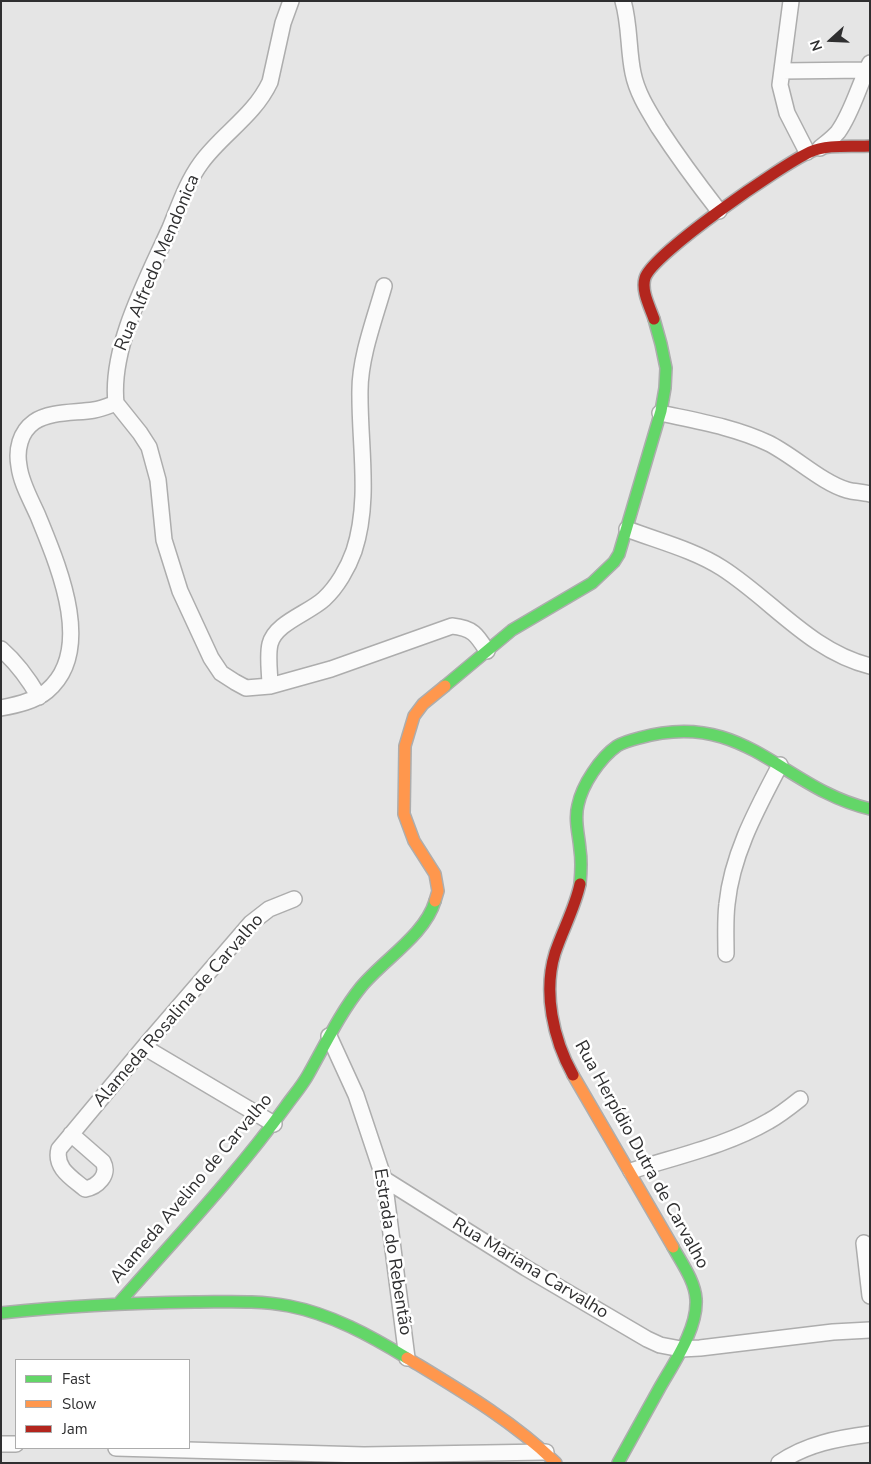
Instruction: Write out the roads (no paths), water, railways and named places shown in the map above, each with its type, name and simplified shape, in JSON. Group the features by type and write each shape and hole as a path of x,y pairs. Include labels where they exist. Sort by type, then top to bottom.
{"street":[{"name":"Rua Alfredo Mendonica","path":"116,404 114,388 122,341 158,255 189,184 200,164 249,114 266,91 270,82 283,23 291,1"},
{"path":"623,1 633,73 639,93 647,109 686,169 719,211 761,180 814,150 837,132 849,112 868,67 782,70"},
{"path":"791,1 780,85 787,113 814,150"},
{"path":"814,150 870,146"},
{"name":"Alameda Avelino de Carvalho","path":"119,1303 274,1124 307,1077 329,1036 360,988 416,933 433,908 438,891 435,874 414,841 404,814 405,746 407,734 414,716 423,704 512,630 580,590 604,573 615,561 627,529 660,413 666,377 665,360 644,284 647,272 664,255 719,211"},
{"path":"270,686 270,645 273,638 279,630 324,599 334,587 350,560 360,532 363,494 360,388 364,362 384,286"},
{"path":"1,708 17,705 39,697 60,676 69,652 70,614 66,595 57,565 19,468 19,446 27,430 34,422 44,417 96,410 116,404 149,447 158,480 164,540 173,573 211,658 221,673 246,688 270,686 331,669 452,626 468,629 477,635 488,651"},
{"path":"660,413 741,431 777,448 833,484 847,490 870,494"},
{"path":"627,529 721,567 812,639 852,662 870,666"},
{"path":"1,649 28,678 39,697"},
{"name":"Rua Herpídio Dutra de Carvalho","path":"618,1463 681,1348 692,1324 696,1310 696,1296 691,1281 631,1171 571,1071 560,1049 551,1010 550,986 553,962 576,899 582,871 576,814 578,801 603,760 616,748 627,742 659,732 678,731 705,734 731,740 780,765 840,800 870,809"},
{"path":"726,954 727,904 737,856 780,765"},
{"name":"Alameda Rosalina de Carvalho","path":"71,1134 251,923 269,909 294,899"},
{"name":"Estrada do Rebentão","path":"329,1036 356,1095 384,1180 408,1358"},
{"path":"144,1047 274,1124"},
{"path":"631,1171 690,1154 742,1134 770,1121 800,1099"},
{"name":"Rua Mariana Carvalho","path":"384,1180 526,1268 646,1339 660,1345 681,1348 727,1346 869,1327"},
{"path":"864,1243 870,1296"},
{"path":"1,1313 119,1303 248,1302 280,1304 308,1311 339,1322 408,1358 520,1431 551,1457"},
{"path":"779,1463 813,1446 840,1438 870,1434"},
{"path":"1,1444 15,1444"},
{"path":"133,1449 289,1458 364,1455 551,1457"}]}
